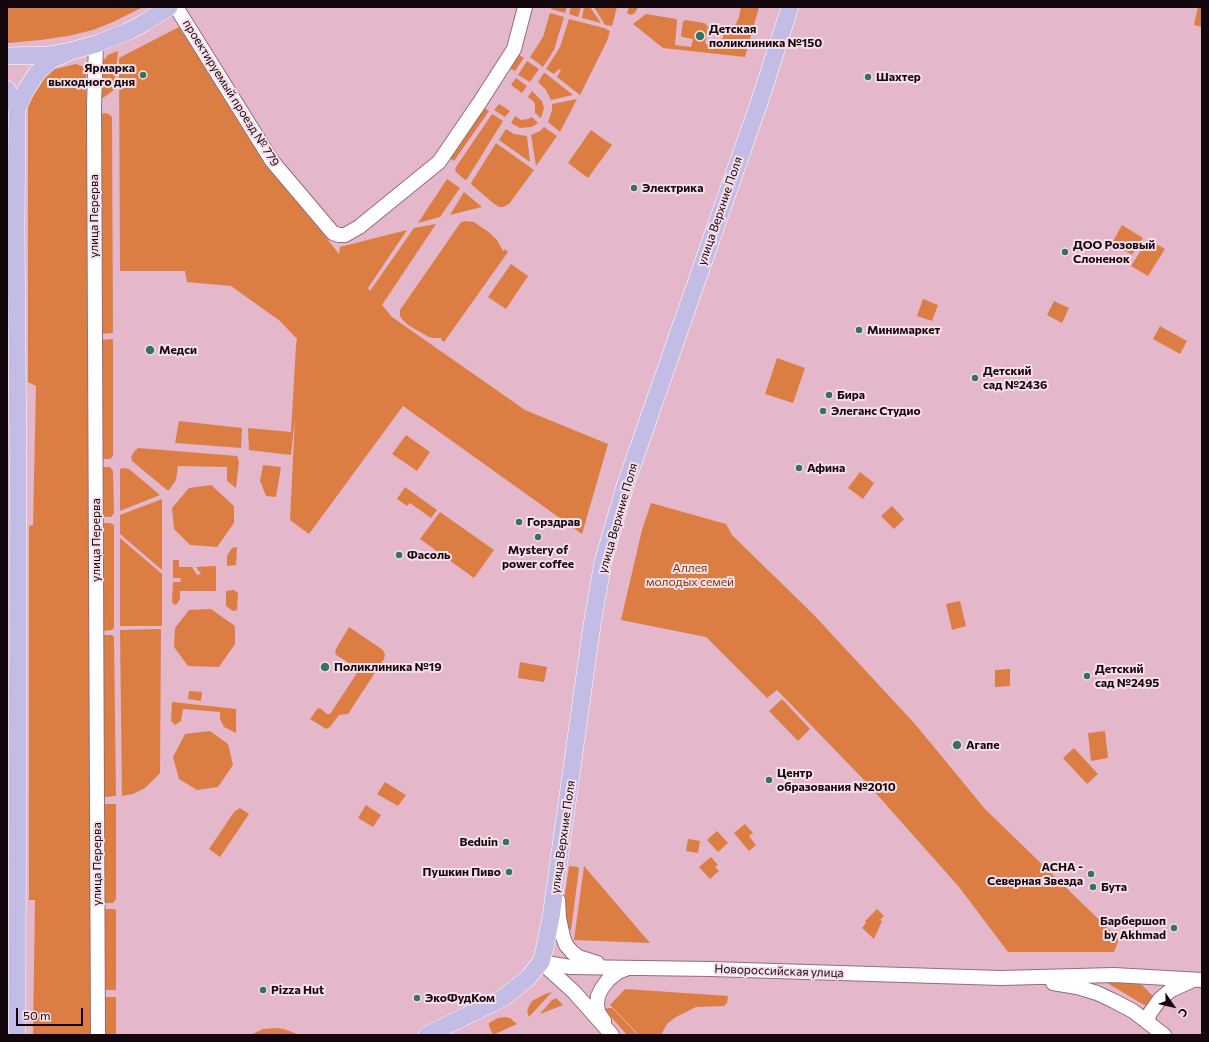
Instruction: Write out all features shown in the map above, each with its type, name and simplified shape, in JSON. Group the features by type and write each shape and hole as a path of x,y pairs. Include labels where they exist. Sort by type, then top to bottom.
{"main road":[{"path":"7,56 48,55 71,51 96,44 139,26 169,7"},
{"name":"улица Верхние Поля","path":"427,1035 503,998 528,978 541,962 550,929 592,625 603,562 625,486 760,100 790,7"},
{"path":"17,1035 12,343 16,230 17,109 26,90 37,73 51,60 71,51"},
{"path":"7,89 17,109"}],"street":[{"name":"проектируемый проезд № 779","path":"176,7 272,161 333,233 339,235 346,235 352,232 439,162 514,49 525,7"},
{"name":"улица Перерва","path":"96,44 94,140 98,1035"},
{"path":"557,879 559,918 566,945 578,956 613,968"},
{"path":"541,962 574,992 612,1035"},
{"name":"Новороссийская улица","path":"541,962 570,967 1017,978 1114,975 1198,980"},
{"path":"612,1035 598,1012 598,996 608,980 618,972 628,968"},
{"name":"Новороссийская улица","path":"1017,978 1065,984 1097,994 1133,1011 1164,1035"},
{"path":"1150,1023 1148,1018 1150,1013 1160,999 1171,990 1198,980"}],"green space":[{"path":"7,7 143,7 93,30 68,36 8,43"},
{"path":"552,7 567,7 565,13 551,9"},
{"path":"571,7 581,7 578,17 569,14"},
{"path":"584,7 590,7 601,23 582,18"},
{"path":"594,7 617,7 612,26 605,25"},
{"path":"629,7 638,7 635,13 631,15 627,13"},
{"path":"741,7 759,7 745,57 663,48 633,24 646,14 676,19 675,45 691,47 693,39 682,37 681,35 683,22 685,20 704,23 708,26 705,43 707,45 717,47 720,46 722,42 725,26 733,26 736,24"},
{"path":"1198,7 1202,7 1202,27 1194,25"},
{"path":"550,13 564,17 554,50 543,67 530,57 543,37"},
{"path":"569,19 610,31 607,41 580,95 557,77 561,70 559,69 554,74 546,69 560,47"},
{"path":"179,27 278,176 339,254 340,247 407,230 368,288 370,291 414,228 436,224 382,305 392,317 525,410 608,444 582,534 403,406 309,534 290,520 295,417 291,455 249,450 248,428 291,432 297,339 280,321 231,286 187,282 185,271 120,271 119,58"},
{"path":"118,51 114,90 100,100 101,63 108,55"},
{"path":"516,53 524,58 515,71 509,68"},
{"path":"527,61 539,69 530,82 518,75"},
{"path":"76,64 82,66 86,73 97,1035 33,1035 35,900 29,900 29,526 33,525 36,386 28,382 28,102 30,93 51,70"},
{"path":"544,73 573,95 551,100 546,90 538,82"},
{"path":"516,78 527,86 522,93 511,85"},
{"path":"532,91 542,101 544,108 541,118 535,113 535,104 528,97"},
{"path":"577,99 560,132 548,122 552,110 552,104"},
{"path":"499,104 510,111 505,117 494,110"},
{"path":"483,107 489,111 454,161 448,157"},
{"path":"107,113 112,117 113,333 99,334 99,114"},
{"path":"492,114 503,121 465,180 456,172 456,167"},
{"path":"515,116 521,120 532,117 538,123 532,127 520,128 511,123"},
{"path":"544,127 557,136 536,166 531,135 540,131"},
{"path":"506,129 514,134 527,136 530,162 499,140"},
{"path":"591,130 612,145 588,178 568,163"},
{"path":"496,143 534,170 509,204 503,207 499,207 493,203 471,183"},
{"path":"447,179 460,188 440,217 418,223"},
{"path":"464,192 482,207 450,215"},
{"path":"461,222 474,222 490,233 497,240 503,251 505,249 508,252 444,342 441,340 442,338 429,337 408,325 400,316 400,310"},
{"path":"1122,225 1143,238 1132,255 1112,243"},
{"path":"1148,239 1165,249 1148,276 1131,266"},
{"path":"511,264 528,276 506,309 488,297"},
{"path":"923,299 938,305 932,321 917,316"},
{"path":"1054,301 1069,308 1062,323 1047,315"},
{"path":"1160,326 1187,341 1180,354 1153,339"},
{"path":"113,339 113,456 110,459 102,459 99,340"},
{"path":"777,358 805,368 793,403 765,394"},
{"path":"179,421 242,428 241,448 175,443"},
{"path":"406,435 430,452 417,471 392,454"},
{"path":"138,448 237,456 239,462 236,488 227,481 227,467 178,466 176,480 169,490 167,490 132,461 131,457"},
{"path":"263,465 281,467 276,497 266,496 260,481"},
{"path":"100,467 110,467 113,471 114,513 111,517 100,517"},
{"path":"120,469 129,469 160,495 120,511"},
{"path":"860,472 874,483 863,499 848,488"},
{"path":"211,485 234,506 234,523 217,547 190,545 174,529 172,508 189,488"},
{"path":"405,487 437,510 431,518 410,503 407,506 397,499"},
{"path":"162,499 162,570 120,534 120,515"},
{"name":"Аллея молодых семей","path":"651,503 726,524 732,535 814,615 915,724 985,809 1119,939 1114,952 1008,952 959,887 865,781 777,690 767,698 706,637 621,620 642,530"},
{"path":"892,506 904,519 894,529 881,516"},
{"path":"440,512 494,550 474,578 420,539"},
{"path":"101,523 110,523 114,525 114,628 112,630 103,631 102,630"},
{"path":"120,538 162,574 162,626 120,626"},
{"path":"237,547 236,565 227,566 227,556 232,548"},
{"path":"173,560 179,560 179,567 192,567 197,575 201,574 196,567 216,566 216,591 180,591 180,599 177,604 174,605 172,601 173,582 180,582 181,578 173,578"},
{"path":"234,590 238,593 237,610 233,611 226,606 226,591"},
{"path":"960,601 966,626 952,630 946,604"},
{"path":"211,609 235,626 235,644 219,667 188,666 174,647 175,628 189,610"},
{"path":"349,627 383,650 385,655 384,659 348,714 339,715 330,727 326,729 310,719 317,709 320,708 327,714 330,714 357,673 356,668 335,654 336,649"},
{"path":"161,629 160,773 145,788 133,794 122,796 120,630"},
{"path":"102,635 112,635 114,637 116,796 105,797 103,795"},
{"path":"520,662 547,667 544,682 518,678"},
{"path":"1010,669 1010,686 995,687 995,670"},
{"path":"189,691 202,692 201,701 188,699"},
{"path":"782,699 810,729 798,741 769,711"},
{"path":"172,702 236,709 236,733 224,727 220,719 220,712 183,709 181,721 175,725 171,721"},
{"path":"210,731 228,744 233,765 218,787 197,790 179,779 173,757 185,734"},
{"path":"1105,731 1108,758 1091,761 1088,733"},
{"path":"1074,748 1098,774 1087,784 1063,758"},
{"path":"385,782 406,795 398,806 377,794"},
{"path":"103,804 116,804 116,899 113,903 103,903"},
{"path":"366,805 381,815 373,827 358,818"},
{"path":"240,808 249,814 220,857 209,849 234,812"},
{"path":"745,824 753,833 749,836 756,845 749,851 734,833"},
{"path":"717,831 728,843 718,852 707,840"},
{"path":"688,839 700,841 698,853 686,851"},
{"path":"711,857 718,865 715,867 719,871 710,879 699,867"},
{"path":"569,866 578,867 579,869 571,930 565,929 564,900"},
{"path":"584,866 650,943 574,940"},
{"path":"103,909 116,910 116,990 104,990"},
{"path":"877,909 884,916 880,920 882,921 874,939 862,928 866,923 865,921"},
{"path":"1104,981 1140,983 1155,998 1149,1004 1144,1005"},
{"path":"625,989 728,996 727,1003 724,1006 696,1007 676,1017 667,1024 661,1035 639,1035 610,1005"},
{"path":"552,992 529,1017 527,1011 532,1001"},
{"path":"103,997 116,997 116,1035 104,1035"},
{"path":"556,998 563,1005 540,1014 552,1000"},
{"path":"612,1008 638,1035 627,1035 604,1009"},
{"path":"498,1018 510,1018 517,1024 493,1035 489,1023"},
{"path":"263,1029 284,1029 300,1035 250,1035"}],"place":[{"name":"Детская поликлиника №150","path":"700,36"},
{"name":"Ярмарка выходного дня","path":"143,75"},
{"name":"Шахтер","path":"868,77"},
{"name":"Электрика","path":"634,188"},
{"name":"ДОО Розовый Слоненок","path":"1065,252"},
{"name":"Минимаркет","path":"859,330"},
{"name":"Медси","path":"150,350"},
{"name":"Детский сад №2436","path":"975,378"},
{"name":"Бира","path":"829,395"},
{"name":"Элеганс Студио","path":"823,411"},
{"name":"Афина","path":"799,468"},
{"name":"Горздрав","path":"519,522"},
{"name":"Mystery of power coffee","path":"538,537"},
{"name":"Фасоль","path":"399,555"},
{"name":"Поликлиника №19","path":"325,667"},
{"name":"Детский сад №2495","path":"1087,676"},
{"name":"Агапе","path":"957,745"},
{"name":"Центр образования №2010","path":"769,780"},
{"name":"Beduin","path":"506,842"},
{"name":"Пушкин Пиво","path":"509,872"},
{"name":"АСНА - Северная Звезда","path":"1091,874"},
{"name":"Бута","path":"1093,887"},
{"name":"Барбершоп by Akhmad","path":"1174,928"},
{"name":"Pizza Hut","path":"263,990"},
{"name":"ЭкоФудКом","path":"417,998"}]}
